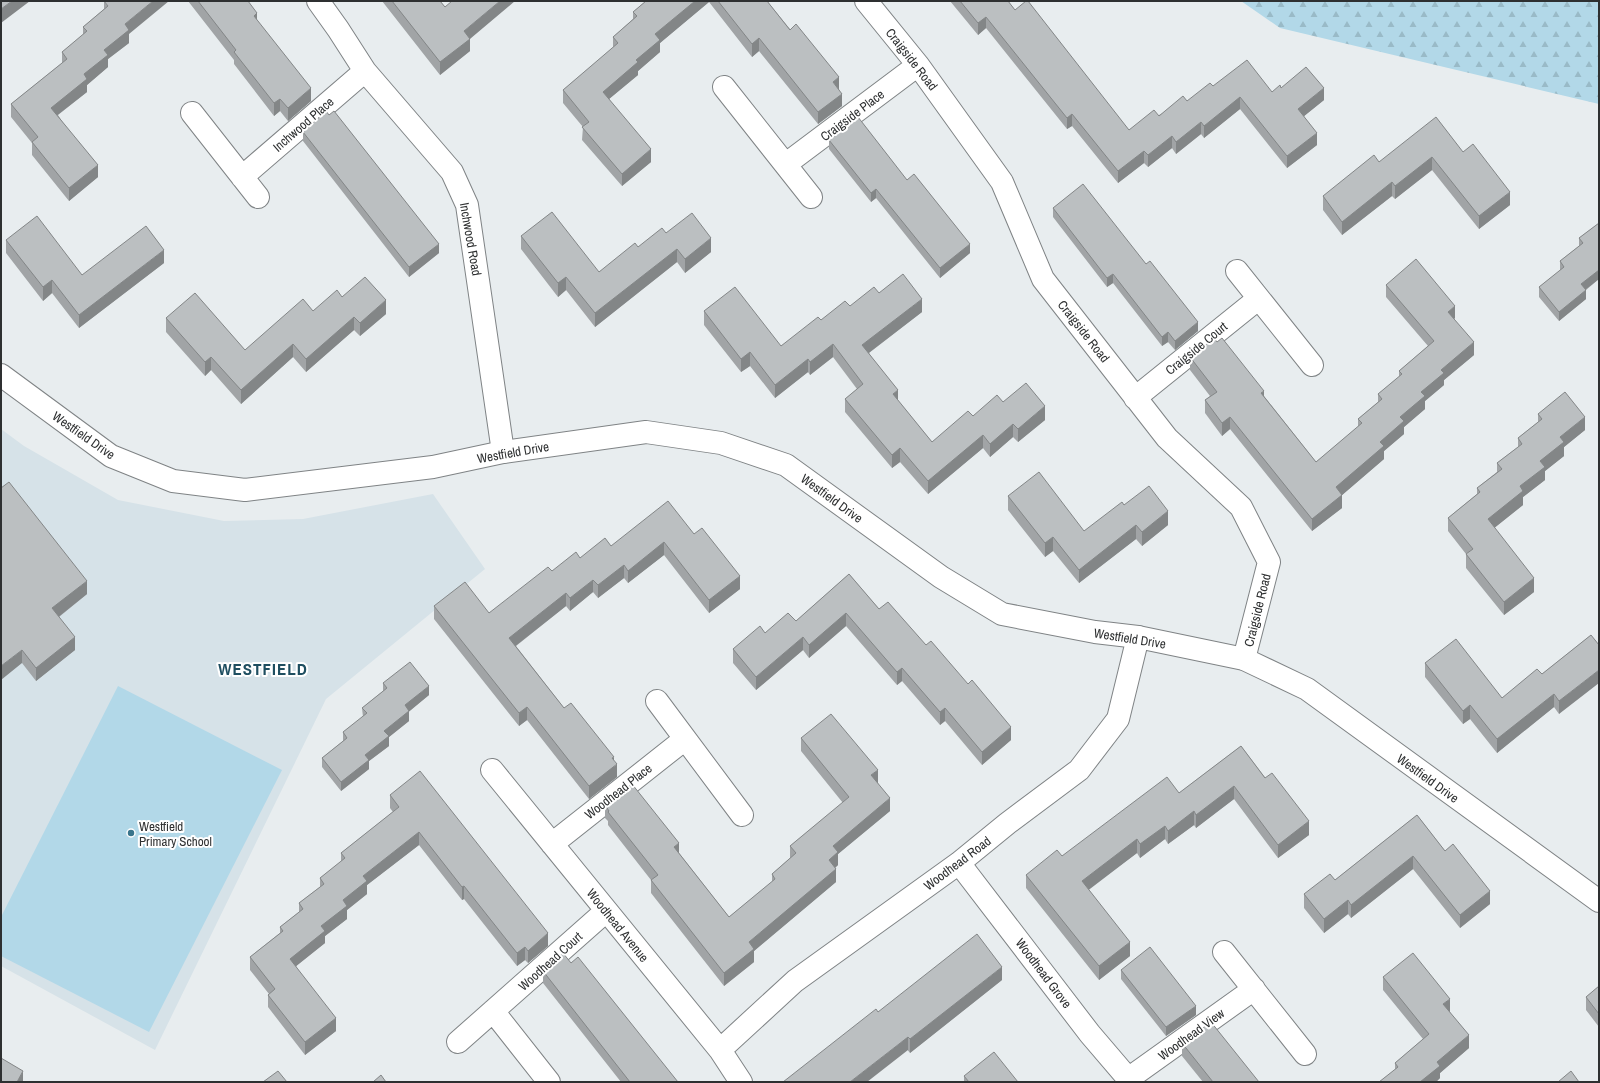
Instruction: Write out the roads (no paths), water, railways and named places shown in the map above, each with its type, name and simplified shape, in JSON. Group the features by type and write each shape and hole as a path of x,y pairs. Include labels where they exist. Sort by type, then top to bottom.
{"street":[{"name":"Inchwood Road","path":"318,1 338,28 365,71 452,172 467,205 504,452"},
{"name":"Craigside Road","path":"866,1 918,65 1002,182 1043,280 1167,438 1241,507 1269,562 1244,659"},
{"name":"Craigside Place","path":"786,164 918,65"},
{"name":"Inchwood Place","path":"242,177 365,71"},
{"path":"724,87 812,197"},
{"path":"192,113 258,197"},
{"path":"1237,271 1312,365"},
{"name":"Craigside Court","path":"1135,398 1258,299"},
{"name":"Westfield Drive","path":"1,375 111,456 172,481 245,490 433,467 504,452 646,432 721,443 786,465 941,577 1002,614 1095,632 1138,637 1244,659 1307,689 1599,901"},
{"name":"Woodhead Road","path":"720,1050 795,982 959,863 1008,823 1079,770 1118,719 1138,637"},
{"path":"657,701 742,815"},
{"name":"Woodhead Place","path":"552,844 685,739"},
{"name":"Woodhead Avenue","path":"492,770 720,1050 741,1082"},
{"name":"Woodhead Grove","path":"959,863 1090,1034 1129,1081"},
{"name":"Woodhead Court","path":"458,1042 606,911"},
{"path":"1224,952 1306,1054"},
{"name":"Woodhead View","path":"1129,1081 1254,989"},
{"path":"493,1011 548,1082"}],"place":[{"name":"Westfield Primary School","path":"131,833"}],"district":[{"name":"WESTFIELD","path":"263,669"}]}
